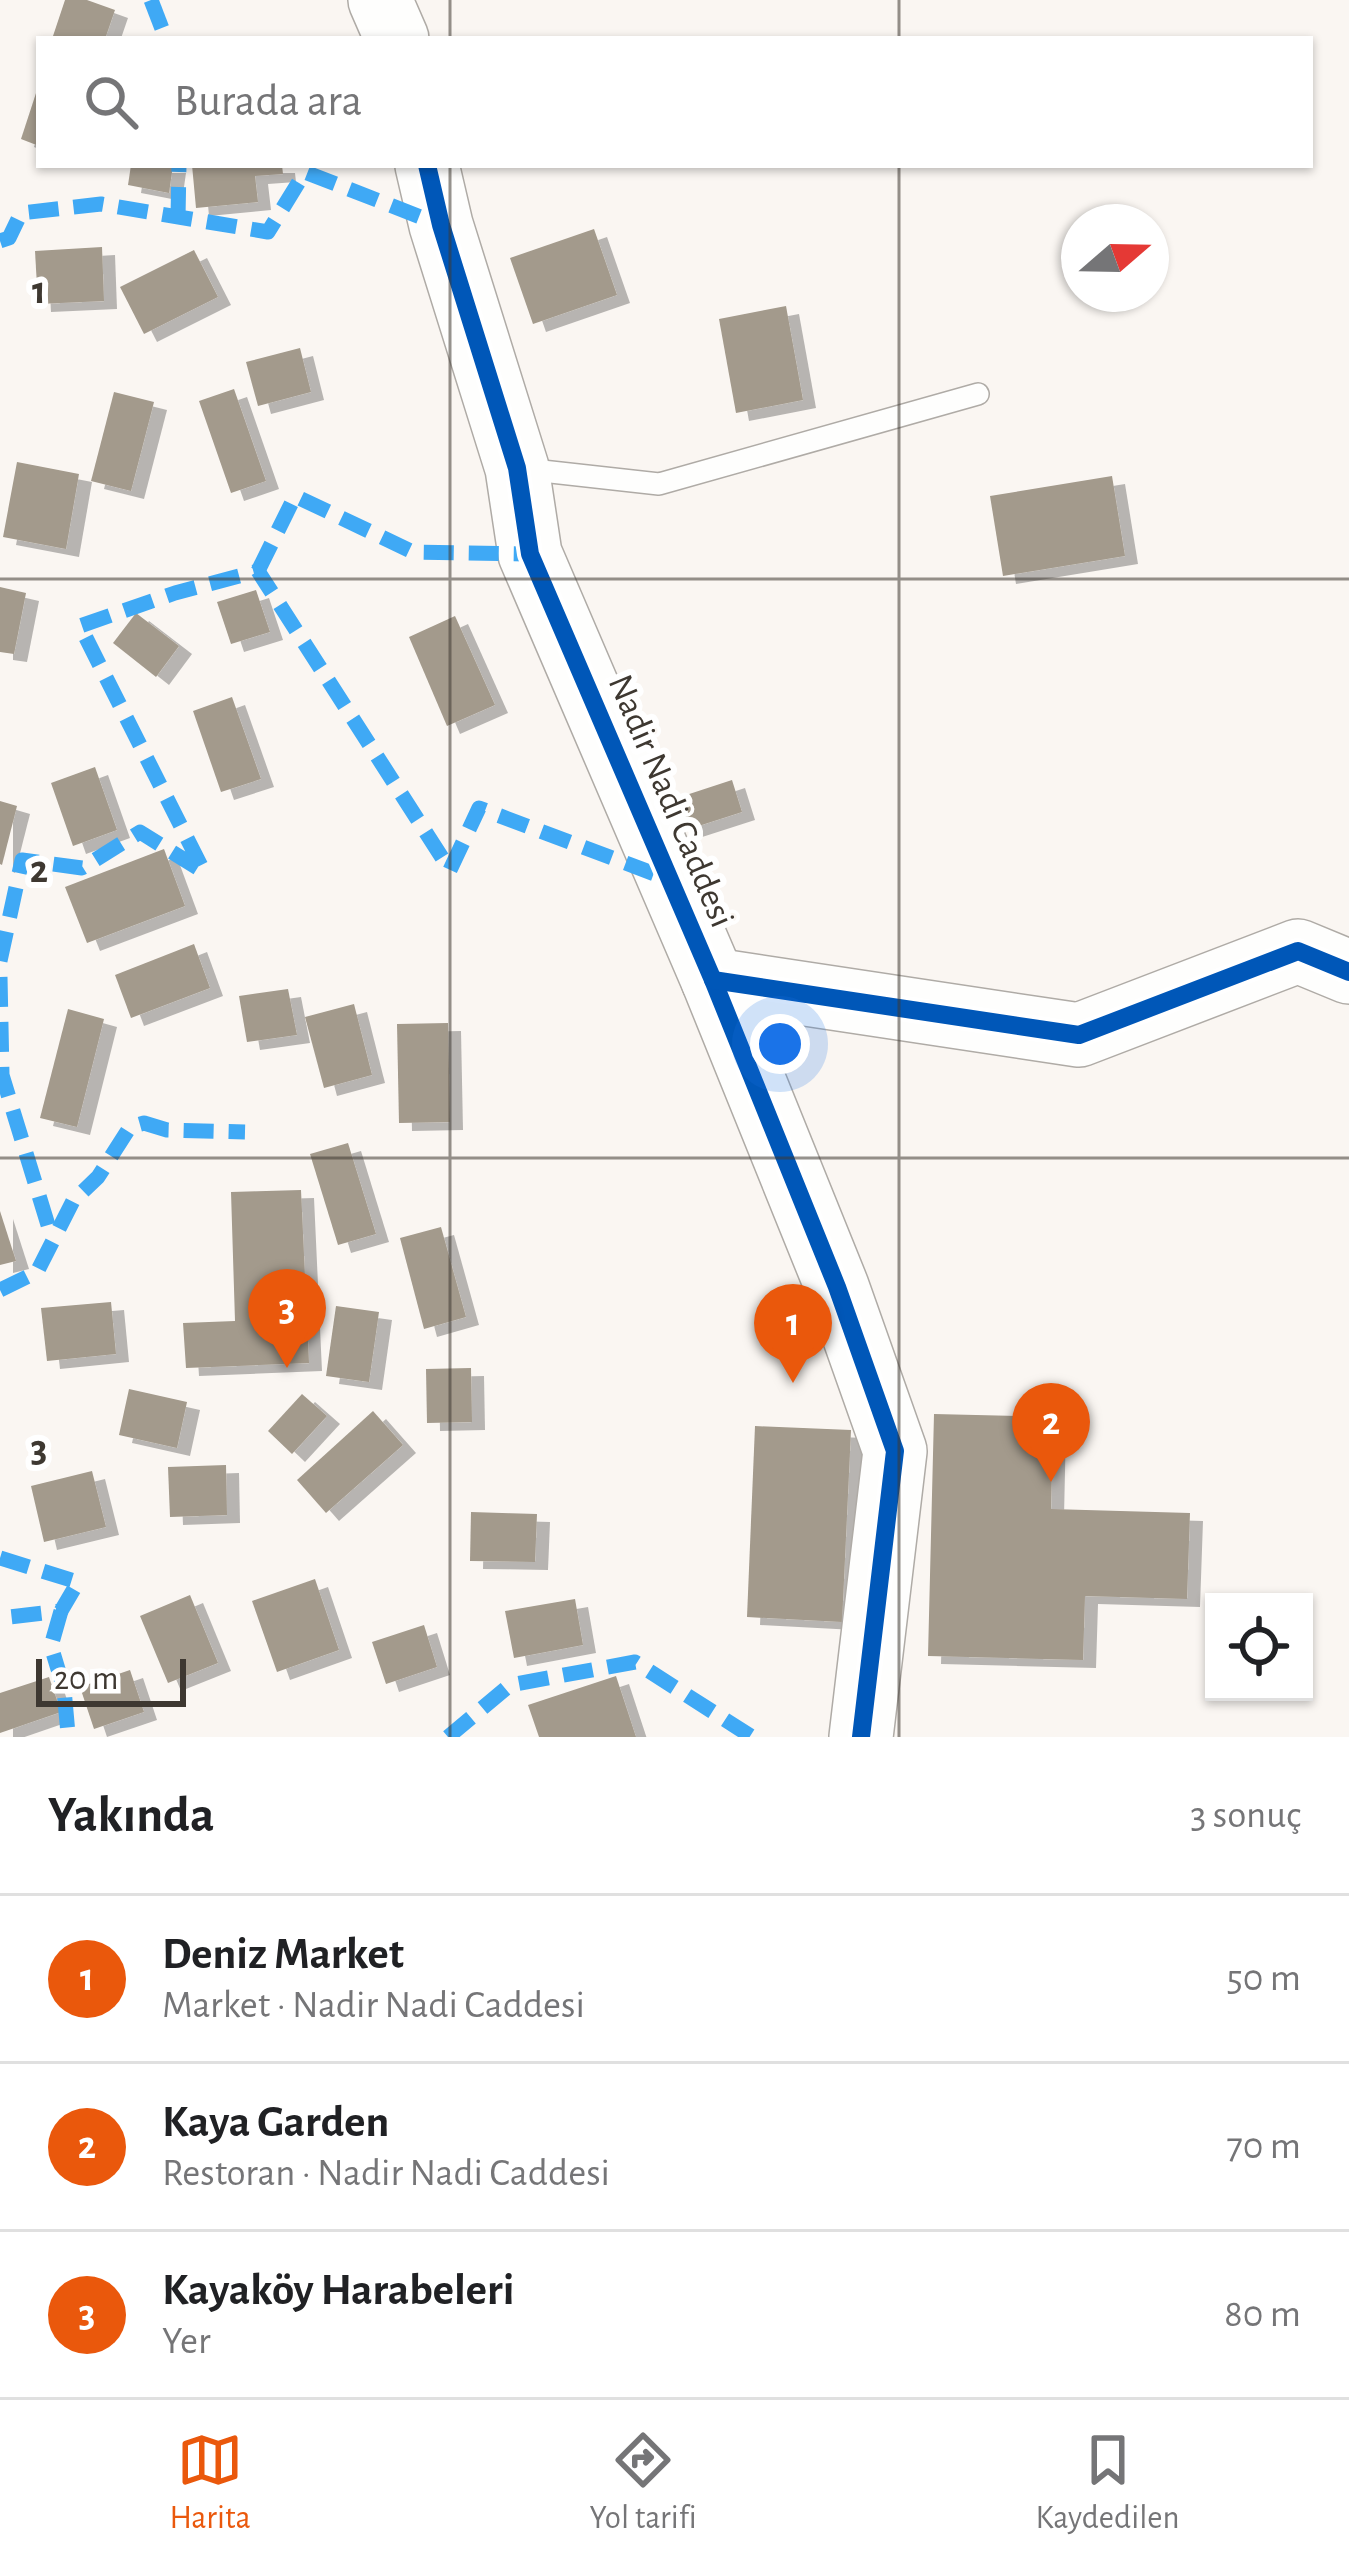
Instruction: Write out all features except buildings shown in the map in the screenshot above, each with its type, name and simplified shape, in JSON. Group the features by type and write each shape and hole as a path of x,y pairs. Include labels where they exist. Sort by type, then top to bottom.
{"street":[{"path":"380,0 396,36"},
{"name":"Nadir Nadi Caddesi","path":"428,168 517,468 530,554 713,980 837,1287 895,1451 861,1737"},
{"path":"713,980 1079,1035 1298,951 1349,972"}],"lane":[{"path":"517,468 658,484 977,394"}],"marked path":[{"path":"151,0 165,36"},
{"path":"178,217 179,168"},
{"path":"0,241 9,238 21,213 101,204 268,232 305,172 441,225"},
{"path":"258,571 295,496 413,552 530,554"},
{"path":"0,961 22,860 82,868 140,832 204,872 80,626 258,571 450,870 479,808 668,879"},
{"path":"0,977 2,1075 52,1238"},
{"path":"0,1290 37,1272 73,1201 98,1177 130,1127 144,1123 167,1130 245,1132"},
{"path":"0,1558 78,1582 61,1611 0,1618"},
{"path":"61,1611 51,1646 64,1689 68,1734"},
{"path":"448,1737 510,1685 635,1662 752,1737"}],"cycle path":[{"path":"428,168 517,468 530,554 713,980 837,1287 895,1451 861,1737"},
{"path":"713,980 1079,1035 1298,951 1349,972"}],"place":[{"name":"Kayaköy Harabeleri","path":"287,1368"},
{"name":"Deniz Market","path":"793,1383"},
{"name":"Kaya Garden","path":"1051,1482"}]}
